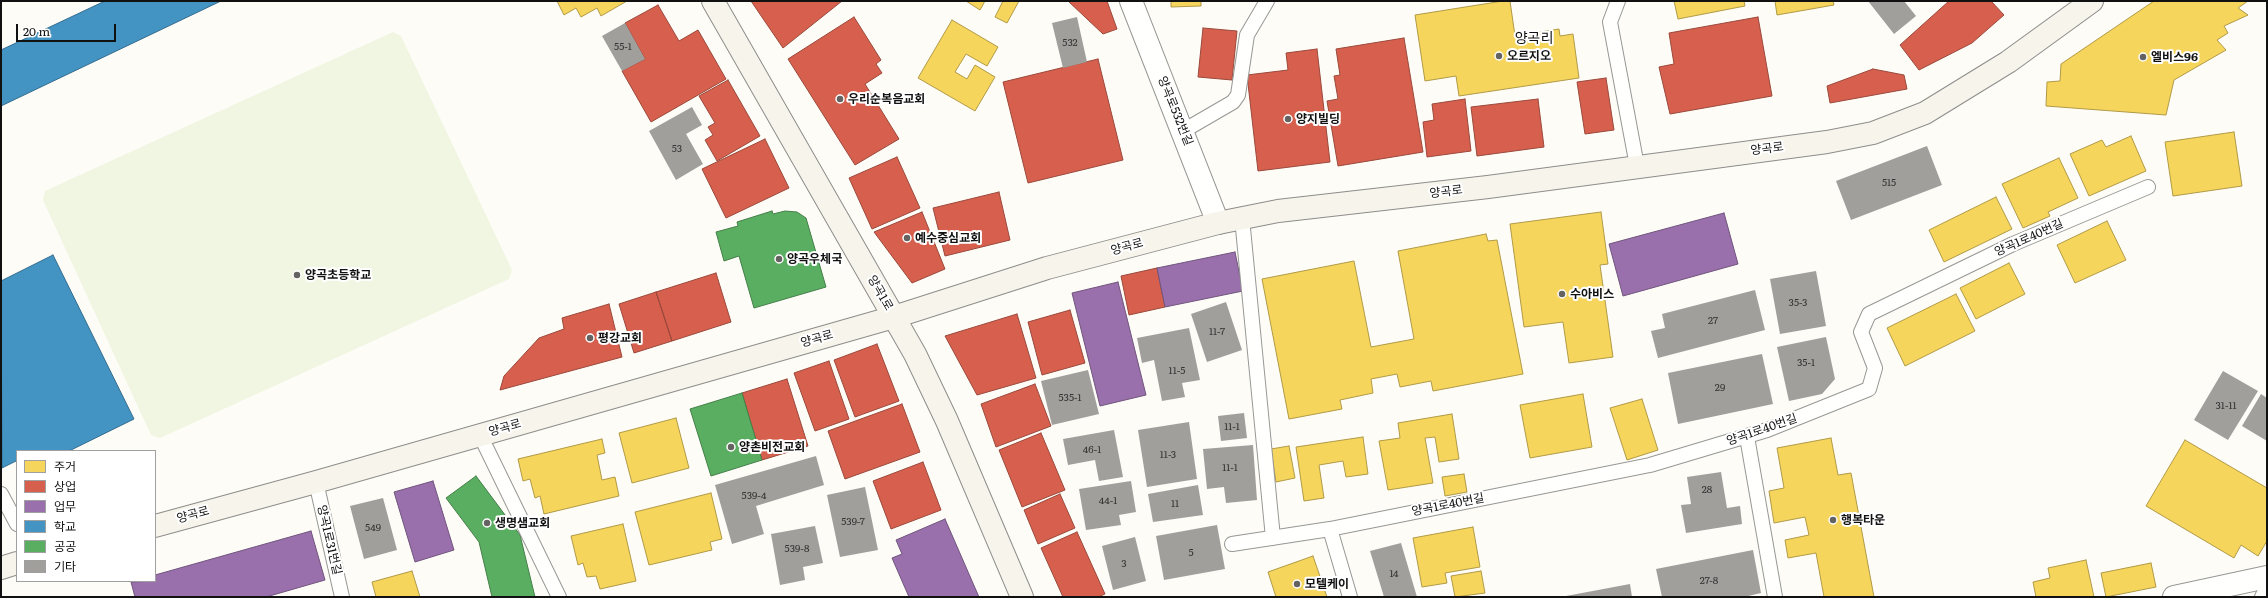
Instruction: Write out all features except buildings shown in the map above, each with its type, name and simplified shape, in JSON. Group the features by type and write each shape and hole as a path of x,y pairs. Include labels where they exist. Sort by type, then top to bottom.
{"street":[{"name":"양곡1로","path":"713,1 916,354 947,421 1022,597"},
{"name":"양곡로532번길","path":"1131,1 1218,222"},
{"name":"양곡로","path":"156,526 316,482 894,317 1048,268 1218,222 1278,212 1488,187 1637,166 1827,142 1873,134 1925,112 2008,62 2092,1"},
{"path":"1,568 16,563"},
{"path":"2174,597 2267,577"}],"lane":[{"path":"1183,131 1233,102 1238,95 1247,35 1267,1"},
{"path":"1618,1 1610,22 1637,166"},
{"name":"양곡1로40번길","path":"1232,544 1330,529 1650,465 1747,437 1869,389 1875,368 1861,332 1869,314 2013,244 2148,187"},
{"path":"1242,218 1273,538"},
{"path":"480,435 559,597"},
{"path":"1747,437 1775,597"},
{"name":"양곡1로31번길","path":"316,482 342,597"},
{"path":"1,494 16,522"},
{"path":"1330,529 1350,597"},
{"path":"2262,597 2267,588"}],"green space":[{"path":"393,32 401,36 512,270 509,279 160,438 151,435 43,200 45,191"}],"place":[{"name":"오르지오","path":"1499,56"},
{"name":"엘비스96","path":"2143,57"},
{"name":"우리순복음교회","path":"840,99"},
{"name":"양지빌딩","path":"1288,119"},
{"name":"예수중심교회","path":"907,238"},
{"name":"양곡우체국","path":"779,259"},
{"name":"양곡초등학교","path":"297,275"},
{"name":"수아비스","path":"1562,294"},
{"name":"평강교회","path":"590,338"},
{"name":"양촌비전교회","path":"731,447"},
{"name":"행복타운","path":"1833,520"},
{"name":"생명샘교회","path":"487,523"},
{"name":"모텔케이","path":"1297,584"}],"district":[{"name":"양곡리","path":"1534,39"}]}
